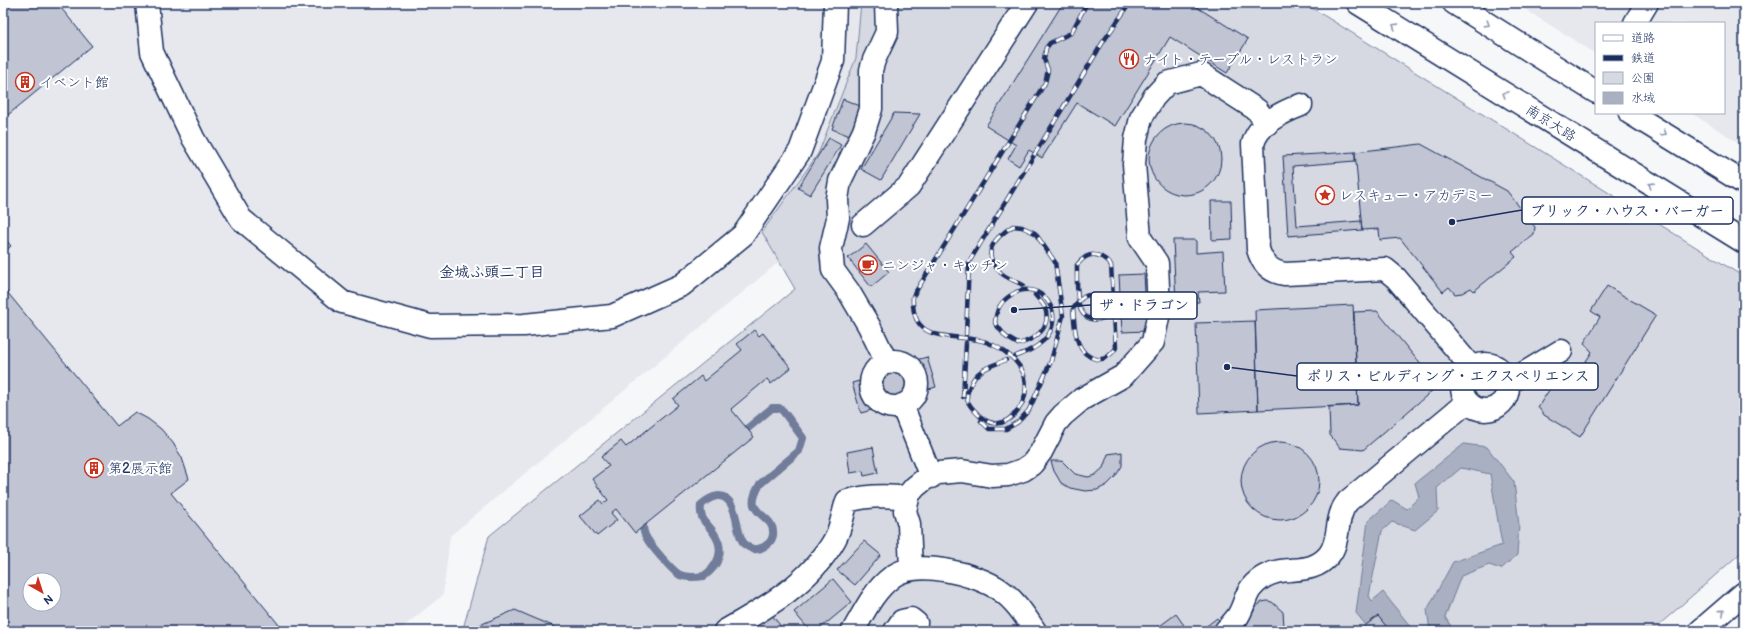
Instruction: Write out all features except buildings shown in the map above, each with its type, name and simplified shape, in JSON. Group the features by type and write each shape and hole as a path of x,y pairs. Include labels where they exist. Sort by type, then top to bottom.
{"street":[{"path":"147,3 152,52 193,138 241,219 342,302 430,326 524,325 612,316 682,285 743,235 800,151 833,61 835,3"},
{"path":"886,3 887,32 871,70 871,109 864,131 840,181 837,200 837,223 831,248 833,270 849,292 869,326 887,363"},
{"path":"863,225 910,186 1027,3"},
{"name":"南京大路","path":"1358,3 1744,242"},
{"path":"1454,3 1595,89"},
{"path":"1636,22 1647,3"},
{"path":"911,569 909,524 905,511 909,494 915,487 938,473 962,471 992,476 1008,475 1023,470 1032,464 1041,452 1056,423 1063,415 1082,399 1123,376 1153,342 1160,312 1157,264 1140,238 1134,164 1136,139 1141,118 1154,97 1167,83 1201,74 1257,110 1267,124"},
{"path":"1301,105 1286,111 1267,124 1254,137 1252,154 1258,249 1261,258 1266,265 1277,273 1285,274 1384,269 1396,278 1472,368"},
{"path":"1632,114 1744,183"},
{"path":"1508,383 1561,351"},
{"path":"899,362 906,364 915,375 916,389 914,396 902,405 895,407 887,406 875,396 872,390 871,382 874,374 878,368 887,363 899,362"},
{"path":"1479,365 1494,366 1506,375 1509,390 1502,404 1488,411 1480,410 1467,402 1463,395 1462,388 1467,374 1472,368 1479,365"},
{"path":"1226,630 1238,615 1248,591 1259,580 1274,571 1300,570 1315,566 1330,554 1337,536 1342,510 1355,493 1467,402"},
{"path":"902,405 931,476"},
{"path":"725,631 772,604 818,563 835,538 846,501 872,496 888,495 908,498"},
{"path":"853,631 881,586 893,576 911,569 947,570 977,578 999,589 1016,603 1035,631"},
{"path":"1700,631 1744,593"},
{"path":"895,631 902,621 911,618 916,623 914,631"}],"shaded area":[{"path":"3,3 861,3 856,58 818,154 762,232 780,261 450,536 443,595 398,631 3,631"},
{"path":"1515,3 1744,3 1744,146 1693,114 1725,114 1725,22 1595,22 1595,53"}],"green space":[{"path":"861,3 1304,3 1744,277 1744,550 1652,631 457,631 464,625 489,536 795,289 762,232 818,154 856,58"}],"water":[{"path":"1464,444 1487,447 1514,482 1519,525 1517,555 1501,569 1489,565 1461,576 1445,617 1454,631 1430,631 1427,610 1453,562 1502,545 1490,474 1461,468 1437,488 1438,511 1415,530 1392,522 1382,531 1369,596 1372,601 1383,592 1414,631 1390,631 1378,616 1366,625 1356,613 1368,521 1392,500 1407,509 1419,497 1415,483"}],"waterway":[{"path":"772,408 779,408 783,411 803,438 799,451 760,484 754,497 754,505 756,509 771,525 773,530 772,539 767,545 758,549 752,549 744,544 738,530 734,510 729,501 721,496 713,497 701,505 701,515 718,541 720,552 716,563 704,576 689,577 680,575 662,558 646,537 643,526 647,512 772,408"}],"railway":[{"path":"1006,360 981,371 972,382 967,397 970,406 980,416 985,420 996,424 1002,423 1013,416 1022,403 1026,391 1026,382 1023,372 1015,360 1004,351 986,342 937,334 927,330 919,323 914,312 913,296 1045,83 1048,70 1044,59 1046,48 1050,43 1071,33 1087,3"},
{"path":"966,335 969,262 1103,42 1130,3"},
{"path":"981,421 989,429 1006,429 1018,422 1029,410 1051,361 1063,316 1055,262 1035,233 1022,227 1013,226 995,241 992,246 991,259 1003,275 1023,285"},
{"path":"1077,265 1078,298 1079,303 1080,308 1083,314 1097,320 1106,316 1109,308 1103,297 1088,295 1082,298 1079,301 1076,305 1073,309 1075,331 1083,352 1096,359 1102,359 1110,355 1116,348 1111,265 1103,258 1090,255 1081,260 1077,265"},
{"path":"1016,356 1037,346 1043,341 1050,331 1053,321 1052,311 1048,302 1041,294 1032,290 1022,290 1004,300 996,314 995,323 1006,337 1018,344 1030,340 1044,327 1047,315 1045,308 1035,295"},
{"path":"963,397 966,343"}],"place":[{"name":"ナイト・テーブル・レストラン","path":"1129,59"},
{"name":"イベント館","path":"25,82"},
{"name":"レスキュー・アカデミー","path":"1325,195"},
{"name":"ブリック・ハウス・バーガー","path":"1452,222"},
{"name":"ニンジャ・キッチン","path":"868,265"},
{"name":"ザ・ドラゴン","path":"1014,310"},
{"name":"ポリス・ビルディング・エクスペリエンス","path":"1227,367"},
{"name":"第2展示館","path":"94,468"}],"district":[{"name":"金城ふ頭二丁目","path":"492,272"}]}
